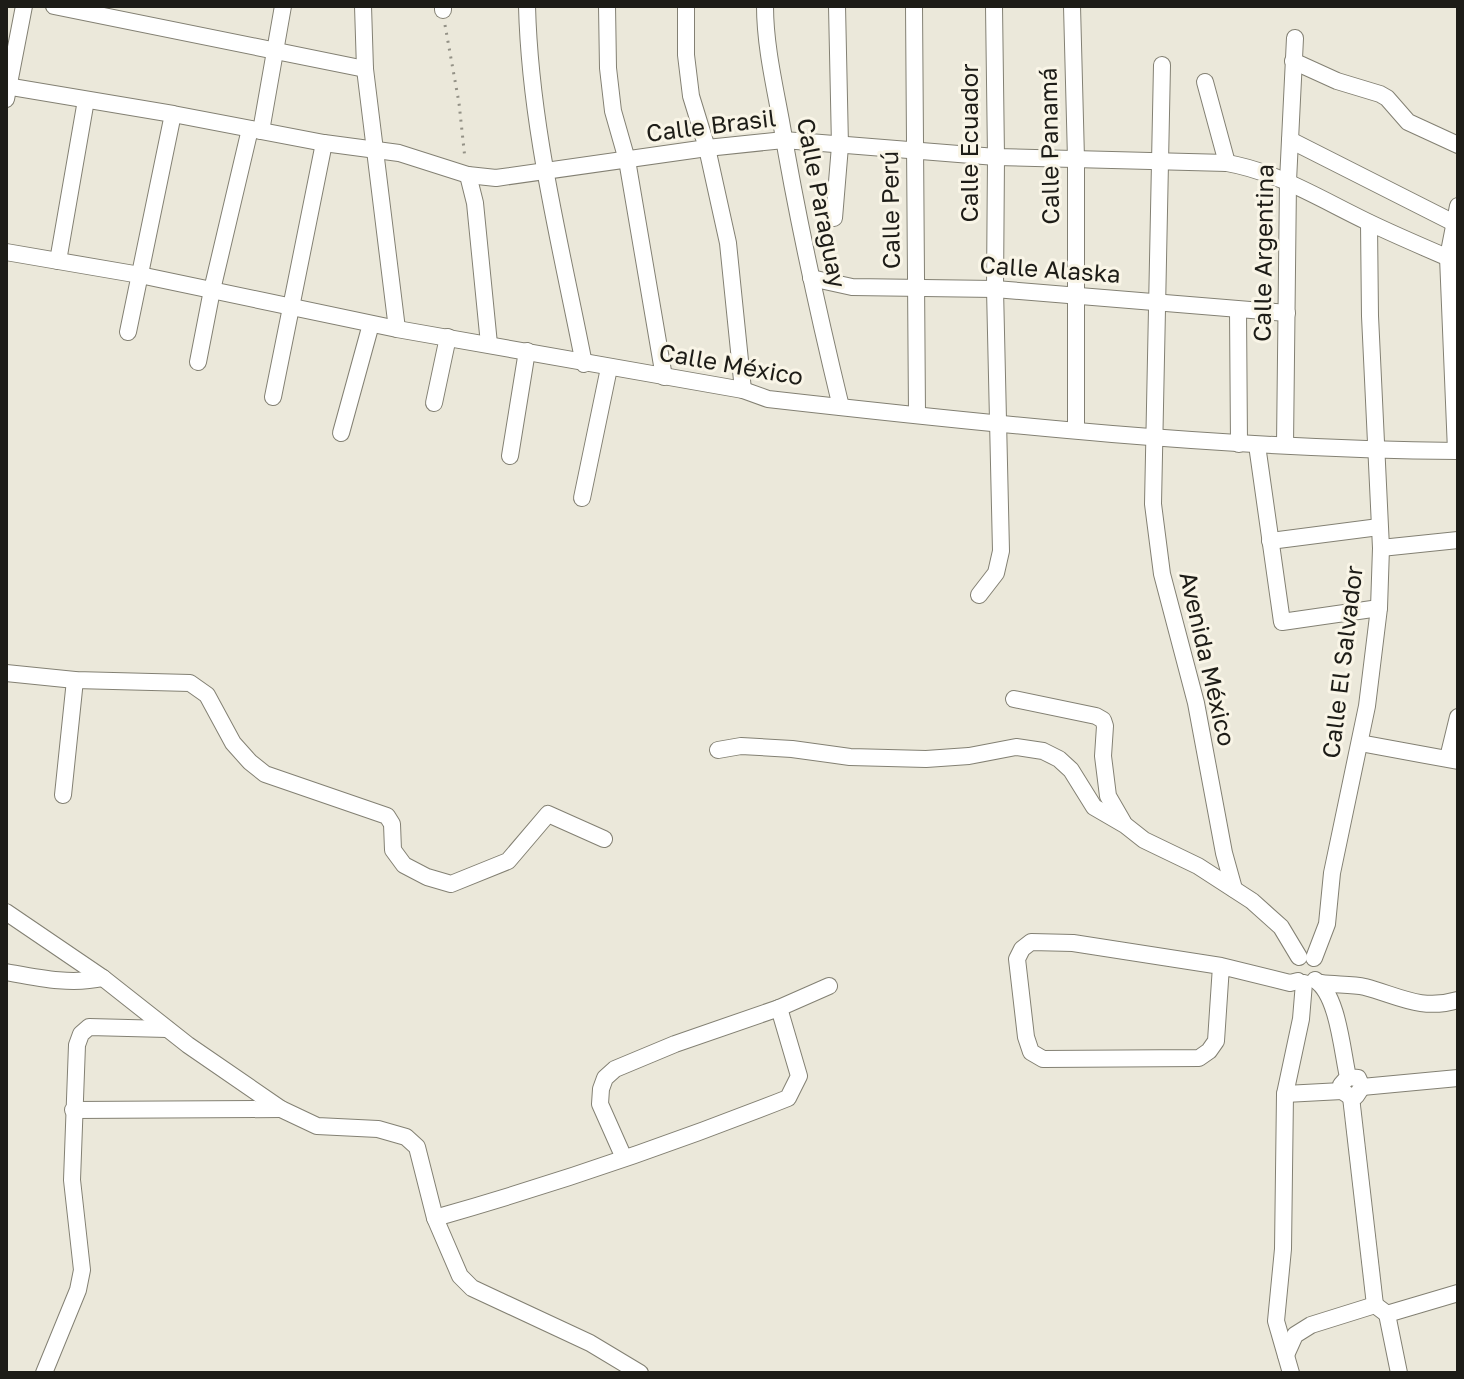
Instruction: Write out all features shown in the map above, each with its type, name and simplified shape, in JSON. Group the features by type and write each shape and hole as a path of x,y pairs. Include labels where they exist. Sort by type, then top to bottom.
{"street":[{"path":"7,91 24,6"},
{"path":"54,6 365,69"},
{"path":"198,362 212,290 256,130 283,6"},
{"path":"363,6 365,69 397,329"},
{"path":"527,6 528,57 533,93 584,364"},
{"path":"607,6 608,68 613,111 627,160 664,377"},
{"path":"686,6 686,55 691,96 707,148 728,243 743,390"},
{"name":"Calle Paraguay","path":"765,6 765,26 784,140 811,278 841,407"},
{"path":"834,218 840,146 837,6"},
{"name":"Calle Perú","path":"914,6 917,414"},
{"name":"Calle Ecuador","path":"979,595 999,565 994,6"},
{"name":"Calle Panamá","path":"1072,6 1076,159 1076,430"},
{"name":"Calle Argentina","path":"1285,445 1288,181 1295,38"},
{"path":"1293,61 1337,81 1380,94 1408,122 1458,145"},
{"name":"Avenida México","path":"1162,65 1153,504 1162,574 1196,703 1224,853 1234,889"},
{"path":"1205,82 1227,163"},
{"name":"Calle Brasil","path":"7,91 173,114 419,158 468,175 496,178 784,140 996,157 1227,163 1288,181 1369,223 1453,260"},
{"path":"58,261 86,100"},
{"path":"128,332 173,114"},
{"path":"1290,140 1457,218 1453,260 1457,451"},
{"path":"273,397 324,143"},
{"path":"468,175 475,203 489,344"},
{"name":"Calle El Salvador","path":"1306,958 1327,924 1332,873 1360,743 1379,608 1381,548 1369,223"},
{"name":"Calle México","path":"6,252 140,275 397,329 743,390 768,399 997,424 1239,444 1457,451"},
{"name":"Calle Alaska","path":"811,278 852,287 995,289 1287,313"},
{"path":"1238,310 1239,444"},
{"path":"341,433 371,324"},
{"path":"434,403 448,337"},
{"path":"510,456 527,351"},
{"path":"582,498 609,368"},
{"path":"1257,445 1282,622 1379,608"},
{"path":"1270,541 1379,527"},
{"path":"1381,548 1458,540"},
{"path":"6,673 75,680 190,683 207,695 233,743 265,774 387,816 392,824 393,850 404,865 427,877 451,884 508,861 548,814 604,839"},
{"path":"63,795 75,680"},
{"path":"1014,699 1103,720 1108,796 1125,825"},
{"path":"1360,743 1453,760 1458,717"},
{"path":"718,750 741,746 850,757 926,759 969,756 1016,747 1043,751 1071,770 1094,807 1144,840 1198,866 1252,901 1281,927 1306,958 1320,968 1309,982 1285,1094 1283,1249 1276,1321 1291,1373"},
{"path":"6,912 103,978 167,1029 281,1109 317,1126 378,1129 406,1137 417,1147 435,1218 460,1276 472,1288 590,1343 640,1373"},
{"path":"1221,966 1216,1041 1199,1058 1043,1059 1031,1052 1026,1037 1017,959 1022,949 1031,942 1073,943 1221,966 1290,983 1364,987 1406,1002 1447,1003 1458,1000"},
{"path":"1306,958 1292,969 1331,1000 1351,1088 1381,1310 1399,1373"},
{"path":"6,972 48,980 84,982 103,978"},
{"path":"624,1158 600,1104 605,1078 615,1069 779,1008 829,986"},
{"path":"435,1218 545,1187 788,1098 799,1076 779,1008"},
{"path":"44,1373 78,1290 82,1270 72,1180 77,1045 81,1034 89,1027 167,1029"},
{"path":"1285,1094 1458,1078"},
{"path":"73,1110 281,1109"},
{"path":"1286,1355 1295,1335 1311,1325 1458,1293"}],"path":[{"path":"443,8 468,175"}]}
